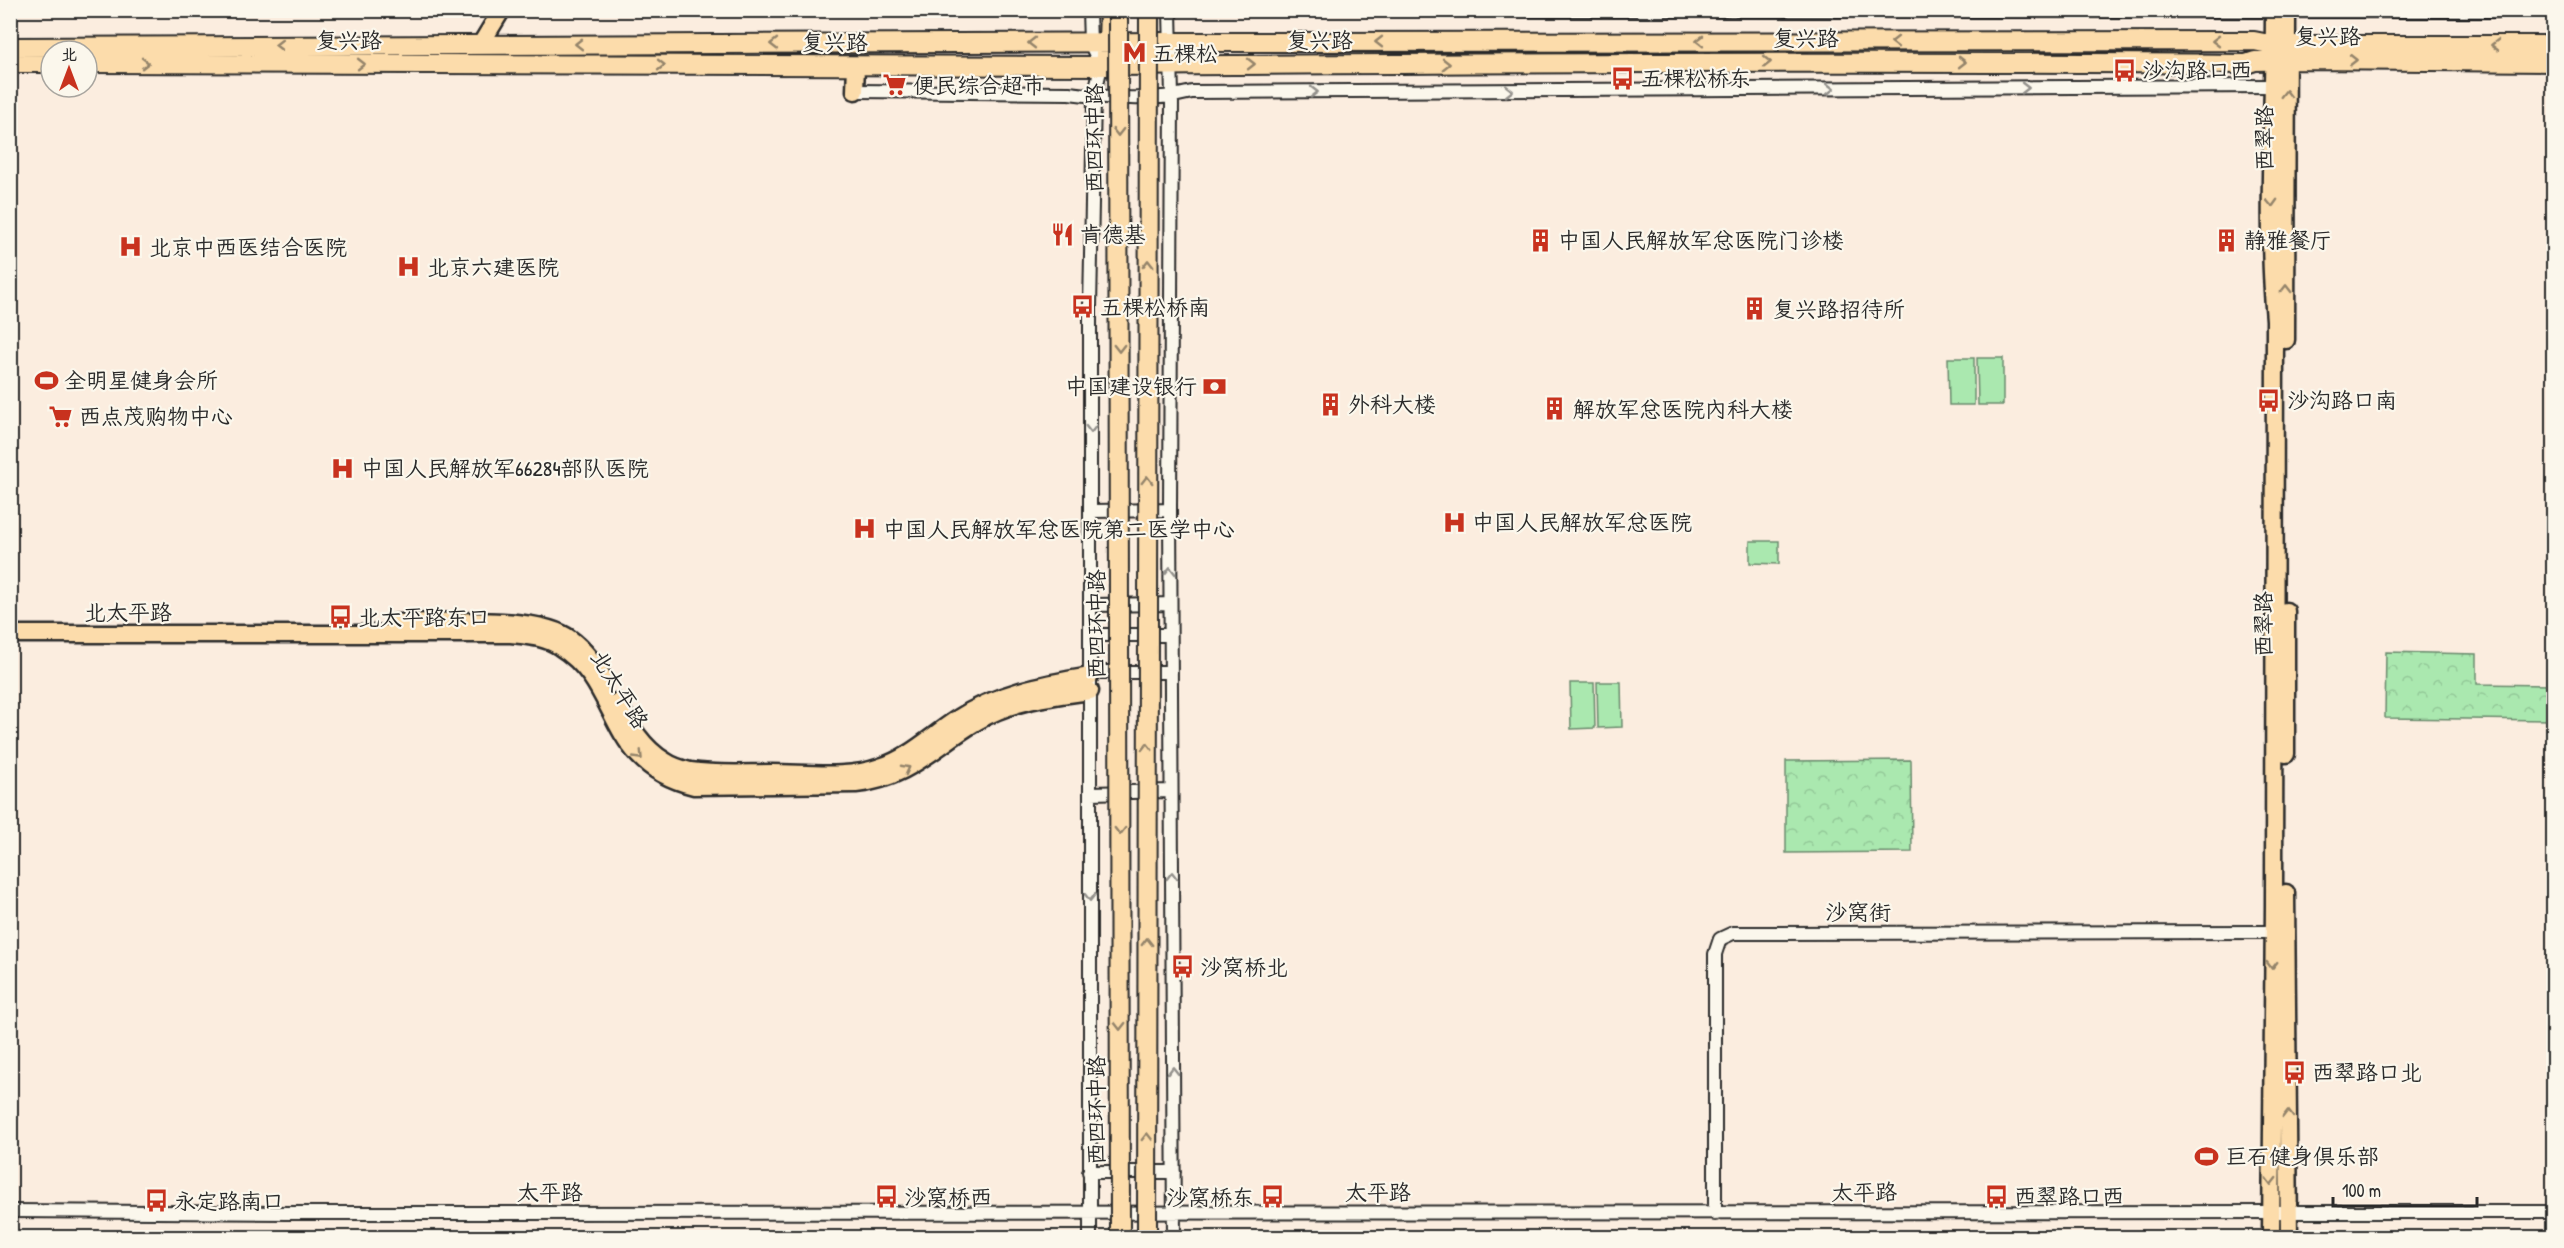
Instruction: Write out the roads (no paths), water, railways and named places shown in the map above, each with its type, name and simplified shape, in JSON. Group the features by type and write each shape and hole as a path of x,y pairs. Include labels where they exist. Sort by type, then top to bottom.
{"highway":[{"path":"1101,66 1099,43 1109,10"},
{"name":"西四环中路","path":"1118,10 1120,1238"},
{"path":"1147,1238 1149,10"},
{"name":"复兴路","path":"10,47 1172,42 2254,41 2280,53 2553,62"},
{"name":"复兴路","path":"99,63 856,66 1627,62 2246,64 2280,53 2553,45"},
{"path":"10,63 39,63"}],"main road":[{"path":"481,44 501,11"},
{"name":"西翠路","path":"2281,11 2286,1060 2289,1238"},
{"name":"西翠路","path":"2271,1238 2275,542 2272,86 2280,53"},
{"path":"855,91 856,66"},
{"name":"北太平路","path":"10,623 510,622 541,626 565,635 586,654 602,675 635,732 648,748 674,766 705,773 849,774 873,770 903,756 958,718 989,701 1021,690 1090,680"},
{"name":"北太平路","path":"10,634 511,634 532,636 560,646 573,656 594,681 625,740 639,757 670,779 694,786 872,782 908,769 976,721 1000,710 1054,695 1090,680"}],"street":[{"path":"1089,10 1099,43"},
{"path":"1170,10 1172,42 1170,634 1174,1238"},
{"name":"复兴路","path":"1521,10 2553,11"},
{"name":"西四环中路","path":"1090,1238 1090,308 1094,97 1101,66"},
{"path":"855,91 1069,93 1094,97 1172,97 1192,92 2272,86"},
{"path":"1091,511 1170,510"},
{"path":"1091,605 1170,604"},
{"path":"1090,635 1170,634"},
{"path":"1090,680 1171,672"},
{"path":"1091,793 1171,791"},
{"name":"沙窝街","path":"1715,1214 1714,954 1720,939 1733,933 2273,933"},
{"path":"1089,1172 1174,1172"},
{"name":"太平路","path":"10,1211 1715,1214 2553,1212"}],"place":[{"name":"五棵松","path":"1134,53"},
{"name":"沙沟路口西","path":"2124,70"},
{"name":"五棵松桥东","path":"1623,78"},
{"name":"便民综合超市","path":"895,85"},
{"name":"肯德基","path":"1062,234"},
{"name":"中国人民解放军总医院门诊楼","path":"1540,240"},
{"name":"静雅餐厅","path":"2226,240"},
{"name":"北京中西医结合医院","path":"131,247"},
{"name":"北京六建医院","path":"409,267"},
{"name":"五棵松桥南","path":"1082,307"},
{"name":"复兴路招待所","path":"1755,309"},
{"name":"全明星健身会所","path":"46,380"},
{"name":"中国建设银行","path":"1215,386"},
{"name":"沙沟路口南","path":"2269,400"},
{"name":"外科大楼","path":"1330,404"},
{"name":"解放军总医院内科大楼","path":"1555,409"},
{"name":"西点茂购物中心","path":"61,416"},
{"name":"中国人民解放军66284部队医院","path":"343,468"},
{"name":"中国人民解放军总医院","path":"1454,522"},
{"name":"中国人民解放军总医院第二医学中心","path":"865,529"},
{"name":"北太平路东口","path":"340,617"},
{"name":"沙窝桥北","path":"1182,967"},
{"name":"西翠路口北","path":"2294,1072"},
{"name":"巨石健身俱乐部","path":"2207,1156"},
{"name":"西翠路口西","path":"1996,1196"},
{"name":"沙窝桥西","path":"886,1197"},
{"name":"沙窝桥东","path":"1272,1197"},
{"name":"永定路南口","path":"156,1201"}]}
